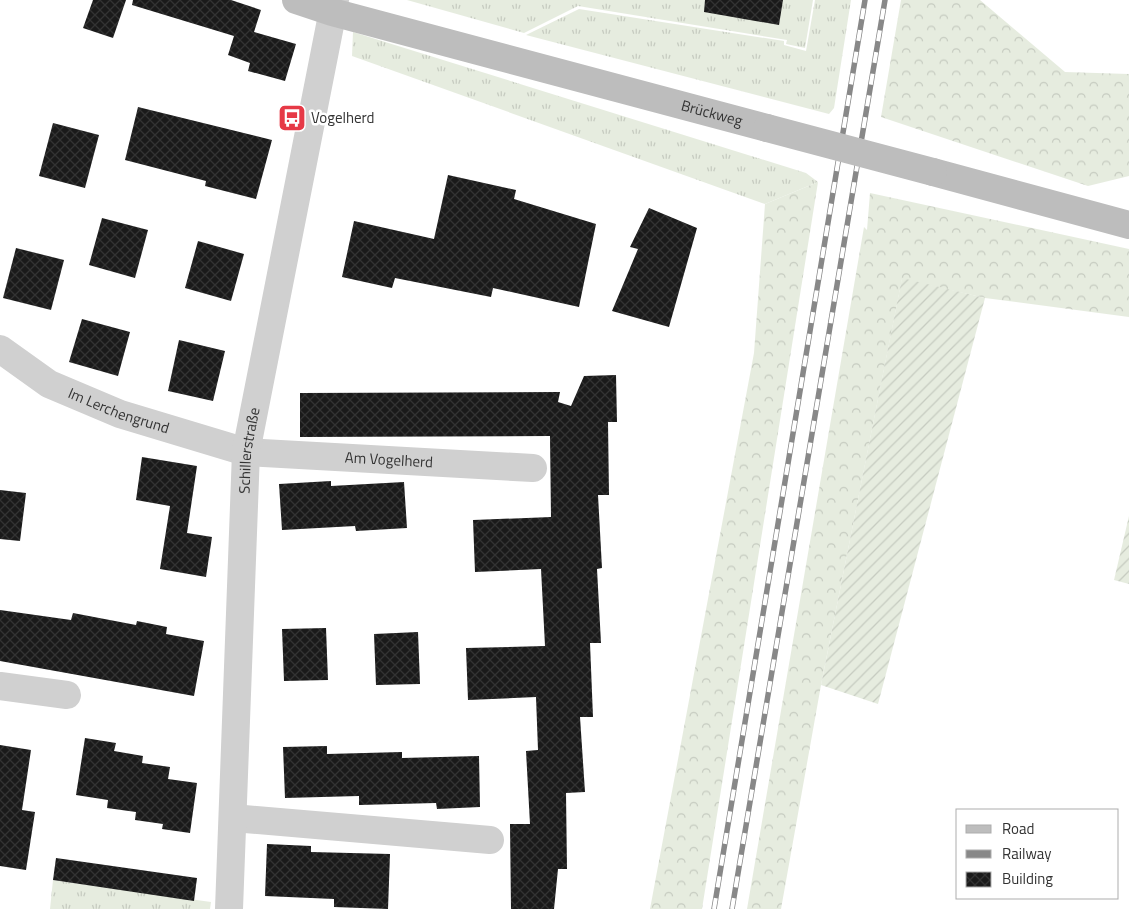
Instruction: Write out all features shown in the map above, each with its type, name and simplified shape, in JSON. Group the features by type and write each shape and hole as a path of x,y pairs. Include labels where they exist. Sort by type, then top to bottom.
{"street":[{"name":"Brückweg","path":"296,0 334,6 767,128 1129,225"},
{"name":"Schillerstraße","path":"228,909 246,452 334,6"},
{"name":"Im Lerchengrund","path":"0,349 49,384 120,414 246,452"},
{"name":"Am Vogelherd","path":"246,452 533,468"},
{"path":"0,686 67,695"},
{"path":"233,818 490,840"}],"green space":[{"path":"407,0 813,0 805,48 786,44 787,40 578,6 524,33"},
{"path":"815,0 851,0 834,108 829,114 526,35 579,9 784,41 784,45 806,51"},
{"path":"901,0 980,0 1065,72 1129,74 1129,176 1088,186 881,117"},
{"path":"353,32 806,173 818,182 765,204 352,56"},
{"path":"818,182 702,909 650,909 754,353 765,204"},
{"path":"870,193 1129,249 1129,317 985,298 902,279 821,685 781,909 747,909 864,227 867,230"},
{"path":"902,278 985,298 878,704 821,685"},
{"path":"1129,516 1129,584 1114,580"},
{"path":"53,880 211,902 210,909 50,909"}],"building":[{"path":"93,0 126,0 113,38 83,28"},
{"path":"133,0 231,0 261,10 254,32 296,44 285,81 248,71 250,63 228,55 234,36 132,5"},
{"path":"705,0 783,0 779,25 704,12"},
{"path":"138,107 272,140 256,199 205,186 206,181 125,160"},
{"path":"53,123 99,135 85,188 39,176"},
{"path":"448,175 516,190 514,199 596,224 579,307 493,288 491,297 395,278 392,288 342,277 354,221 434,239"},
{"path":"649,208 697,228 669,327 612,311 638,249 630,247"},
{"path":"102,218 148,230 135,278 89,265"},
{"path":"198,241 244,254 231,301 185,288"},
{"path":"16,248 64,260 51,310 3,298"},
{"path":"82,319 130,332 118,376 69,362"},
{"path":"179,340 225,351 213,401 168,391"},
{"path":"616,375 617,422 608,422 609,495 598,495 602,568 597,569 601,643 590,643 593,717 580,717 585,792 566,793 567,869 558,869 554,909 511,909 510,824 530,824 526,751 538,750 536,697 468,700 466,648 545,646 541,569 475,572 473,520 551,517 550,436 300,437 300,393 560,392 558,402 571,406 584,376"},
{"path":"142,457 197,466 187,533 212,537 206,577 160,569 170,506 136,500"},
{"path":"331,481 331,486 404,482 407,528 356,531 355,526 282,530 279,484"},
{"path":"0,490 26,493 20,541 0,539"},
{"path":"0,610 71,620 73,613 136,625 137,621 167,627 166,634 204,641 194,696 0,661"},
{"path":"326,628 328,680 284,681 282,629"},
{"path":"418,632 420,684 376,685 374,634"},
{"path":"85,738 116,743 114,751 143,756 142,763 170,767 168,779 197,783 190,833 162,829 163,824 135,820 136,812 107,808 108,800 76,795"},
{"path":"0,745 31,750 22,810 35,812 26,870 0,866"},
{"path":"327,746 327,754 402,752 402,758 479,756 480,807 437,809 436,803 359,805 359,796 285,798 283,747"},
{"path":"267,844 311,846 311,852 390,854 388,909 334,907 334,899 265,896"},
{"path":"56,858 197,878 194,901 53,880"}],"railway":[{"path":"714,909 865,0"},
{"path":"732,909 885,0"}],"place":[{"name":"Vogelherd","path":"292,118"}]}
